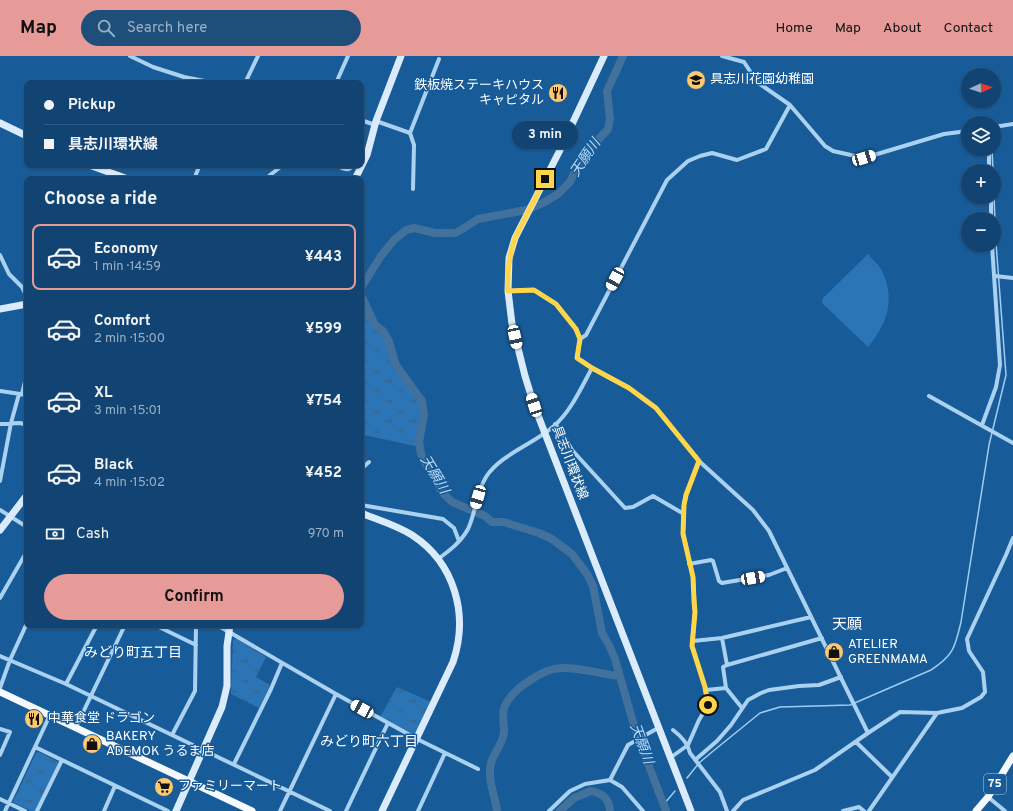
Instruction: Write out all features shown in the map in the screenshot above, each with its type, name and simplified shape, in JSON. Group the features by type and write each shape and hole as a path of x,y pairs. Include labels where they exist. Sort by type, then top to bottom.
{"main road":[{"path":"364,161 376,123 401,56"},
{"name":"具志川環状線","path":"604,56 566,138 515,238 509,258 508,291 511,318 518,350 544,433 691,811"},
{"path":"0,123 24,135"},
{"path":"97,168 120,176"},
{"path":"0,309 24,304"},
{"path":"0,530 24,499"},
{"path":"364,515 411,535 425,546 438,559 450,580 459,607 460,634 457,651 453,662 382,811"},
{"path":"176,811 220,713 226,694 226,646 229,628"},
{"path":"0,692 252,811"},
{"name":"75","path":"976,811 988,797 1013,756"}],"street":[{"path":"130,56 153,67 184,77 200,80"},
{"path":"246,80 258,56"},
{"path":"337,80 348,56"},
{"path":"722,56 744,62 757,82 790,106 829,149 860,158 944,134 961,132"},
{"path":"413,189 414,145 410,133 439,59"},
{"path":"580,339 586,335 667,180 688,161 700,156 712,153 737,160 766,149 790,106"},
{"path":"364,121 410,133"},
{"path":"1001,126 1013,124"},
{"path":"269,176 279,168"},
{"path":"982,425 996,387 1000,364 992,252"},
{"path":"0,257 10,274 24,291"},
{"path":"994,276 1013,278"},
{"path":"508,291 534,290 556,304 576,329 580,339 577,358 629,388 656,408 699,461 753,510 769,531 868,733"},
{"path":"438,559 459,541 467,530 480,490 487,476 501,462 544,433 566,414 592,368"},
{"path":"0,392 23,394 11,423 0,482"},
{"path":"930,396 1013,443"},
{"path":"0,424 24,424"},
{"path":"555,424 572,450 625,508 633,507 653,496 684,514"},
{"path":"670,758 688,745 699,720 708,705 706,690 692,646 695,612 693,577 683,534 684,505 686,495 699,461"},
{"path":"364,466 369,462"},
{"path":"364,506 443,519 454,528 459,541"},
{"path":"0,510 24,525"},
{"path":"733,811 743,800 815,770 900,712 938,713 962,708 981,697 985,692 983,672 969,651 967,639 1013,538"},
{"path":"0,598 24,560"},
{"path":"689,564 711,560 713,561 719,581 722,584 769,575 787,568"},
{"path":"693,641 722,638 811,617"},
{"path":"0,688 10,660 25,628"},
{"path":"66,684 95,628"},
{"path":"76,727 124,628"},
{"path":"161,628 196,645"},
{"path":"172,735 195,691 196,628"},
{"path":"229,628 282,663 336,694 417,739 478,769"},
{"path":"722,638 727,665"},
{"path":"742,708 726,688 724,667 822,638"},
{"path":"0,656 66,684 330,811"},
{"path":"234,764 271,689 282,663"},
{"path":"695,760 717,741 731,725 748,700 769,690 799,686 819,686 841,677"},
{"path":"706,690 726,688"},
{"path":"280,811 336,694"},
{"path":"869,811 938,713"},
{"path":"5,811 50,715"},
{"path":"346,811 388,723"},
{"path":"610,780 628,745 658,728"},
{"path":"0,729 10,732 0,754"},
{"path":"673,730 681,736 688,745 690,753 720,792 727,811"},
{"path":"856,742 892,777"},
{"path":"35,748 168,811"},
{"path":"418,811 445,753"},
{"path":"37,811 62,760"},
{"path":"549,811 570,791 585,784 610,780 622,787 643,811"},
{"path":"104,811 115,786"},
{"path":"988,797 1005,811"},
{"path":"0,799 25,811"},
{"path":"843,811 859,807 864,811"}],"green space":[{"path":"868,254 881,269 886,280 889,300 888,310 881,329 868,347 822,303 823,298"},
{"path":"364,301 375,325 383,331 388,339 393,359 400,372 422,401 424,415 420,435 420,447 364,435"},
{"path":"237,639 266,657 256,677 270,685 259,708 231,694 233,640"},
{"path":"397,687 429,701 435,701 417,739 380,717"},
{"path":"39,752 57,761 58,764 35,811 31,811 13,802 36,753"}],"waterway":[{"name":"天願川","path":"364,283 381,256 394,240 406,230 414,228 435,233 455,233 478,219 526,210 543,203 558,194 570,182 579,163 588,151 608,129 610,119 607,91 623,56"},
{"path":"992,156 993,164"},
{"path":"687,778 699,763 760,713 780,707 850,705 931,670 945,660 952,650 961,622 989,445 1006,375 994,204"},
{"name":"天願川","path":"364,301 375,325 383,331 388,339 396,365 422,401 424,415 419,442 421,454 425,463 436,478 441,491 452,502 485,516 492,522 504,522 539,533 552,539 572,554 587,574 593,586 602,633 615,659 635,729 666,811"},
{"name":"天願川","path":"497,811 490,769 492,759 500,744 504,732 504,708 513,694 540,674 558,668 575,669 619,676"},
{"name":"天願川","path":"560,811 574,798 591,791 602,795 606,799 610,811"},
{"path":"664,804 675,791"}],"place":[{"name":"具志川花園幼稚園","path":"696,80"},
{"name":"鉄板焼ステーキハウス キャピタル","path":"558,93"},
{"name":"ATELIER GREENMAMA","path":"834,652"},
{"name":"中華食堂 ドラゴン","path":"34,719"},
{"name":"BAKERY ADEMOK うるま店","path":"92,744"},
{"name":"ファミリーマート","path":"164,787"}],"district":[{"name":"天願","path":"847,625"},
{"name":"みどり町五丁目","path":"133,653"},
{"name":"みどり町六丁目","path":"369,742"}],"route":[{"path":"545,179 515,238 509,258 507,282 508,291 534,290 556,304 576,329 580,339 577,358 629,388 656,408 699,461 686,495 684,505 683,534 693,577 695,612 692,646 705,687 708,705"}]}
